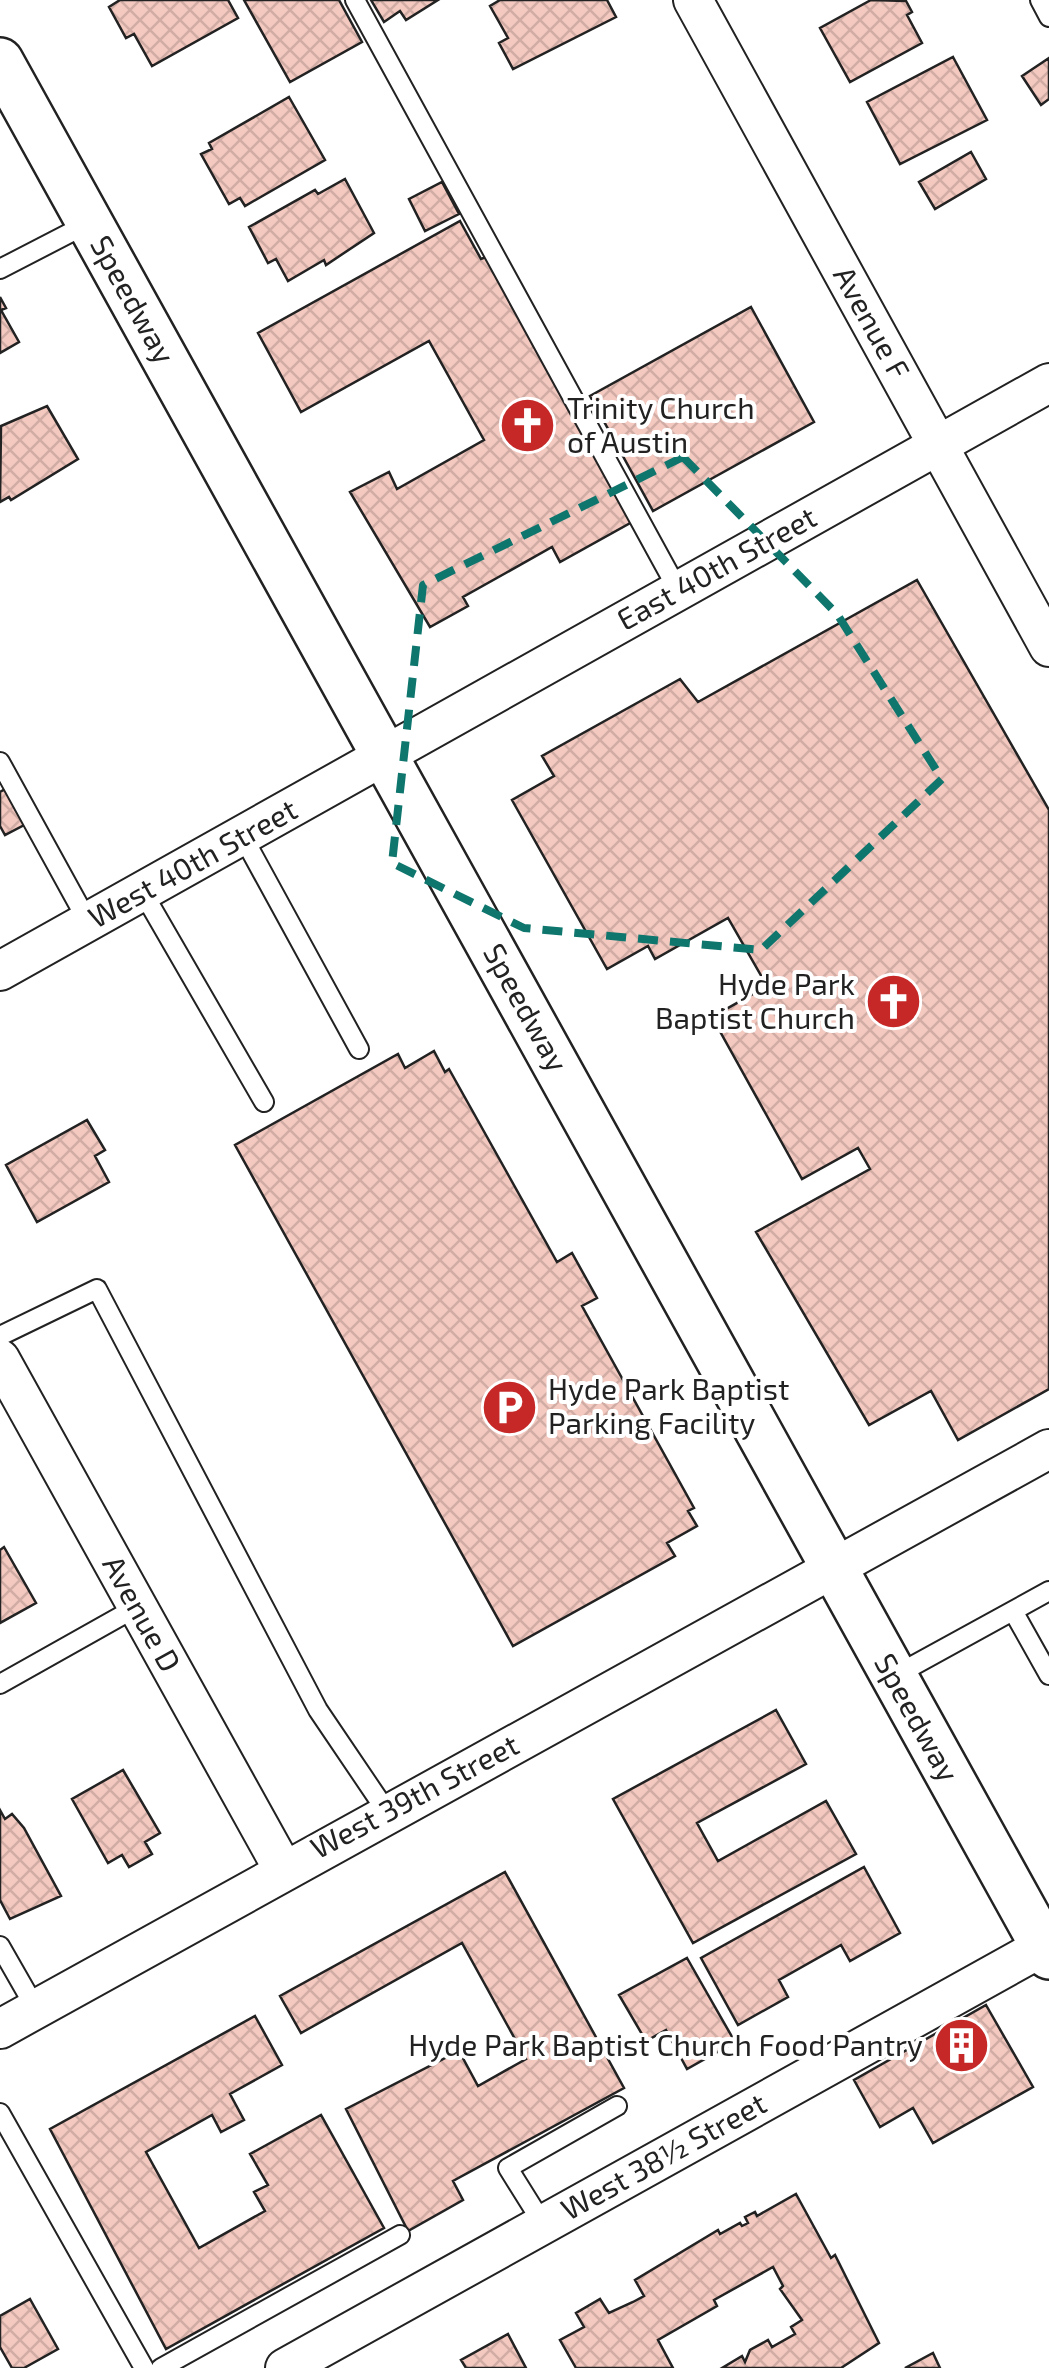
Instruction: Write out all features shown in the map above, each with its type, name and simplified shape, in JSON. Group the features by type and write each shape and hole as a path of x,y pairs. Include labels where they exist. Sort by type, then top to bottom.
{"street":[{"name":"Avenue F","path":"693,0 1049,647"},
{"name":"Speedway","path":"0,61 1046,1951"},
{"name":"East 40th Street","path":"388,758 678,590 1049,383"},
{"name":"West 40th Street","path":"0,971 388,758"},
{"name":"Avenue D","path":"0,1359 283,1869"},
{"name":"West 39th Street","path":"0,2029 387,1812 834,1572 1049,1449"},
{"name":"West 38½ Street","path":"285,2368 1046,1951"}],"lane":[{"path":"355,0 678,590"},
{"path":"1040,0 1049,17"},
{"path":"0,268 89,222"},
{"path":"0,762 88,922"},
{"path":"243,836 359,1049"},
{"path":"142,892 264,1102"},
{"path":"0,1336 97,1289 318,1710 387,1812"},
{"path":"893,1677 1049,1592"},
{"path":"0,1684 137,1607"},
{"path":"1012,1611 1049,1674"},
{"path":"0,1946 36,2009"},
{"path":"543,2224 508,2168 618,2106"},
{"path":"0,2114 144,2368"},
{"path":"160,2368 400,2235"}],"highlighted area":[{"path":"683,457 837,614 942,779 761,950 524,928 392,863 423,585"}],"building":[{"path":"120,0 228,0 238,18 152,66 134,34 126,38 109,7"},
{"path":"244,0 339,0 362,42 290,82"},
{"path":"371,0 438,0 406,20 400,11 384,22"},
{"path":"500,0 607,0 616,17 513,69 499,43 508,38 490,6"},
{"path":"871,0 906,1 912,12 907,15 922,43 850,82 820,28"},
{"path":"953,57 987,120 900,164 867,102"},
{"path":"1049,58 1049,99 1041,105 1022,76"},
{"path":"289,97 325,160 245,206 240,198 229,204 201,154 212,149 209,143"},
{"path":"971,152 986,179 935,209 919,182"},
{"path":"345,179 374,233 326,265 324,260 288,281 276,259 268,263 249,227 315,190 318,194"},
{"path":"442,182 459,214 425,231 409,199"},
{"name":"Trinity Church of Austin","path":"460,221 481,259 486,257 632,522 560,562 552,547 463,597 468,606 430,627 350,492 389,472 397,489 484,440 429,341 301,412 258,333"},
{"path":"0,297 6,308 1,310 19,342 0,353"},
{"path":"751,307 814,422 653,511 590,396"},
{"path":"47,406 78,459 11,500 9,497 0,502 1,426"},
{"name":"Hyde Park Baptist Church","path":"917,580 1049,810 1049,1389 958,1440 931,1391 869,1425 756,1232 870,1169 858,1148 802,1179 712,1017 767,986 728,918 655,959 648,946 607,969 512,800 554,776 542,756 680,679 698,702"},
{"path":"9,787 28,823 5,835 0,826 0,792"},
{"name":"Hyde Park Baptist Parking Facility","path":"434,1051 445,1072 449,1069 557,1262 572,1253 597,1298 582,1306 694,1508 688,1511 697,1526 667,1543 675,1556 513,1646 235,1145 398,1054 405,1068"},
{"path":"87,1120 105,1150 95,1156 109,1182 37,1222 6,1165"},
{"path":"4,1547 36,1603 0,1623 0,1550"},
{"path":"776,1710 806,1764 697,1823 718,1861 826,1801 856,1854 693,1943 613,1799"},
{"path":"123,1770 160,1833 145,1842 152,1854 129,1867 122,1855 108,1863 72,1799"},
{"path":"0,1810 5,1819 12,1814 24,1828 61,1896 10,1919 0,1900"},
{"path":"864,1867 900,1933 850,1961 841,1945 779,1980 788,1997 738,2025 701,1958"},
{"path":"505,1872 624,2088 453,2181 463,2200 408,2231 346,2109 459,2051 478,2086 526,2059 462,1943 301,2033 280,1996"},
{"path":"687,1958 735,2042 687,2069 666,2030 646,2041 619,1995"},
{"name":"Hyde Park Baptist Church Food Pantry","path":"986,2005 1033,2087 933,2143 913,2108 880,2127 854,2080"},
{"path":"255,2016 282,2065 230,2094 244,2120 221,2132 212,2115 146,2152 199,2248 265,2211 254,2192 268,2185 250,2154 321,2115 384,2228 166,2349 50,2129"},
{"path":"796,2194 831,2258 835,2255 879,2343 841,2368 722,2368 742,2356 745,2362 750,2350 768,2340 772,2347 795,2334 791,2327 802,2320 780,2289 783,2286 773,2267 714,2300 717,2306 658,2340 673,2368 576,2368 560,2340 584,2327 576,2313 600,2299 609,2313 633,2302 644,2296 635,2280 718,2230 720,2234 740,2223 742,2226 748,2223 745,2217 755,2212 757,2216"},
{"path":"30,2299 58,2349 24,2368 12,2368 0,2347 0,2316"},
{"path":"508,2334 526,2368 466,2368 461,2360"},
{"path":"933,2353 940,2368 905,2368"}],"place":[{"name":"Trinity Church of Austin","path":"528,426"},
{"name":"Hyde Park Baptist Church","path":"894,1002"},
{"name":"Hyde Park Baptist Parking Facility","path":"509,1407"},
{"name":"Hyde Park Baptist Church Food Pantry","path":"962,2046"}]}
